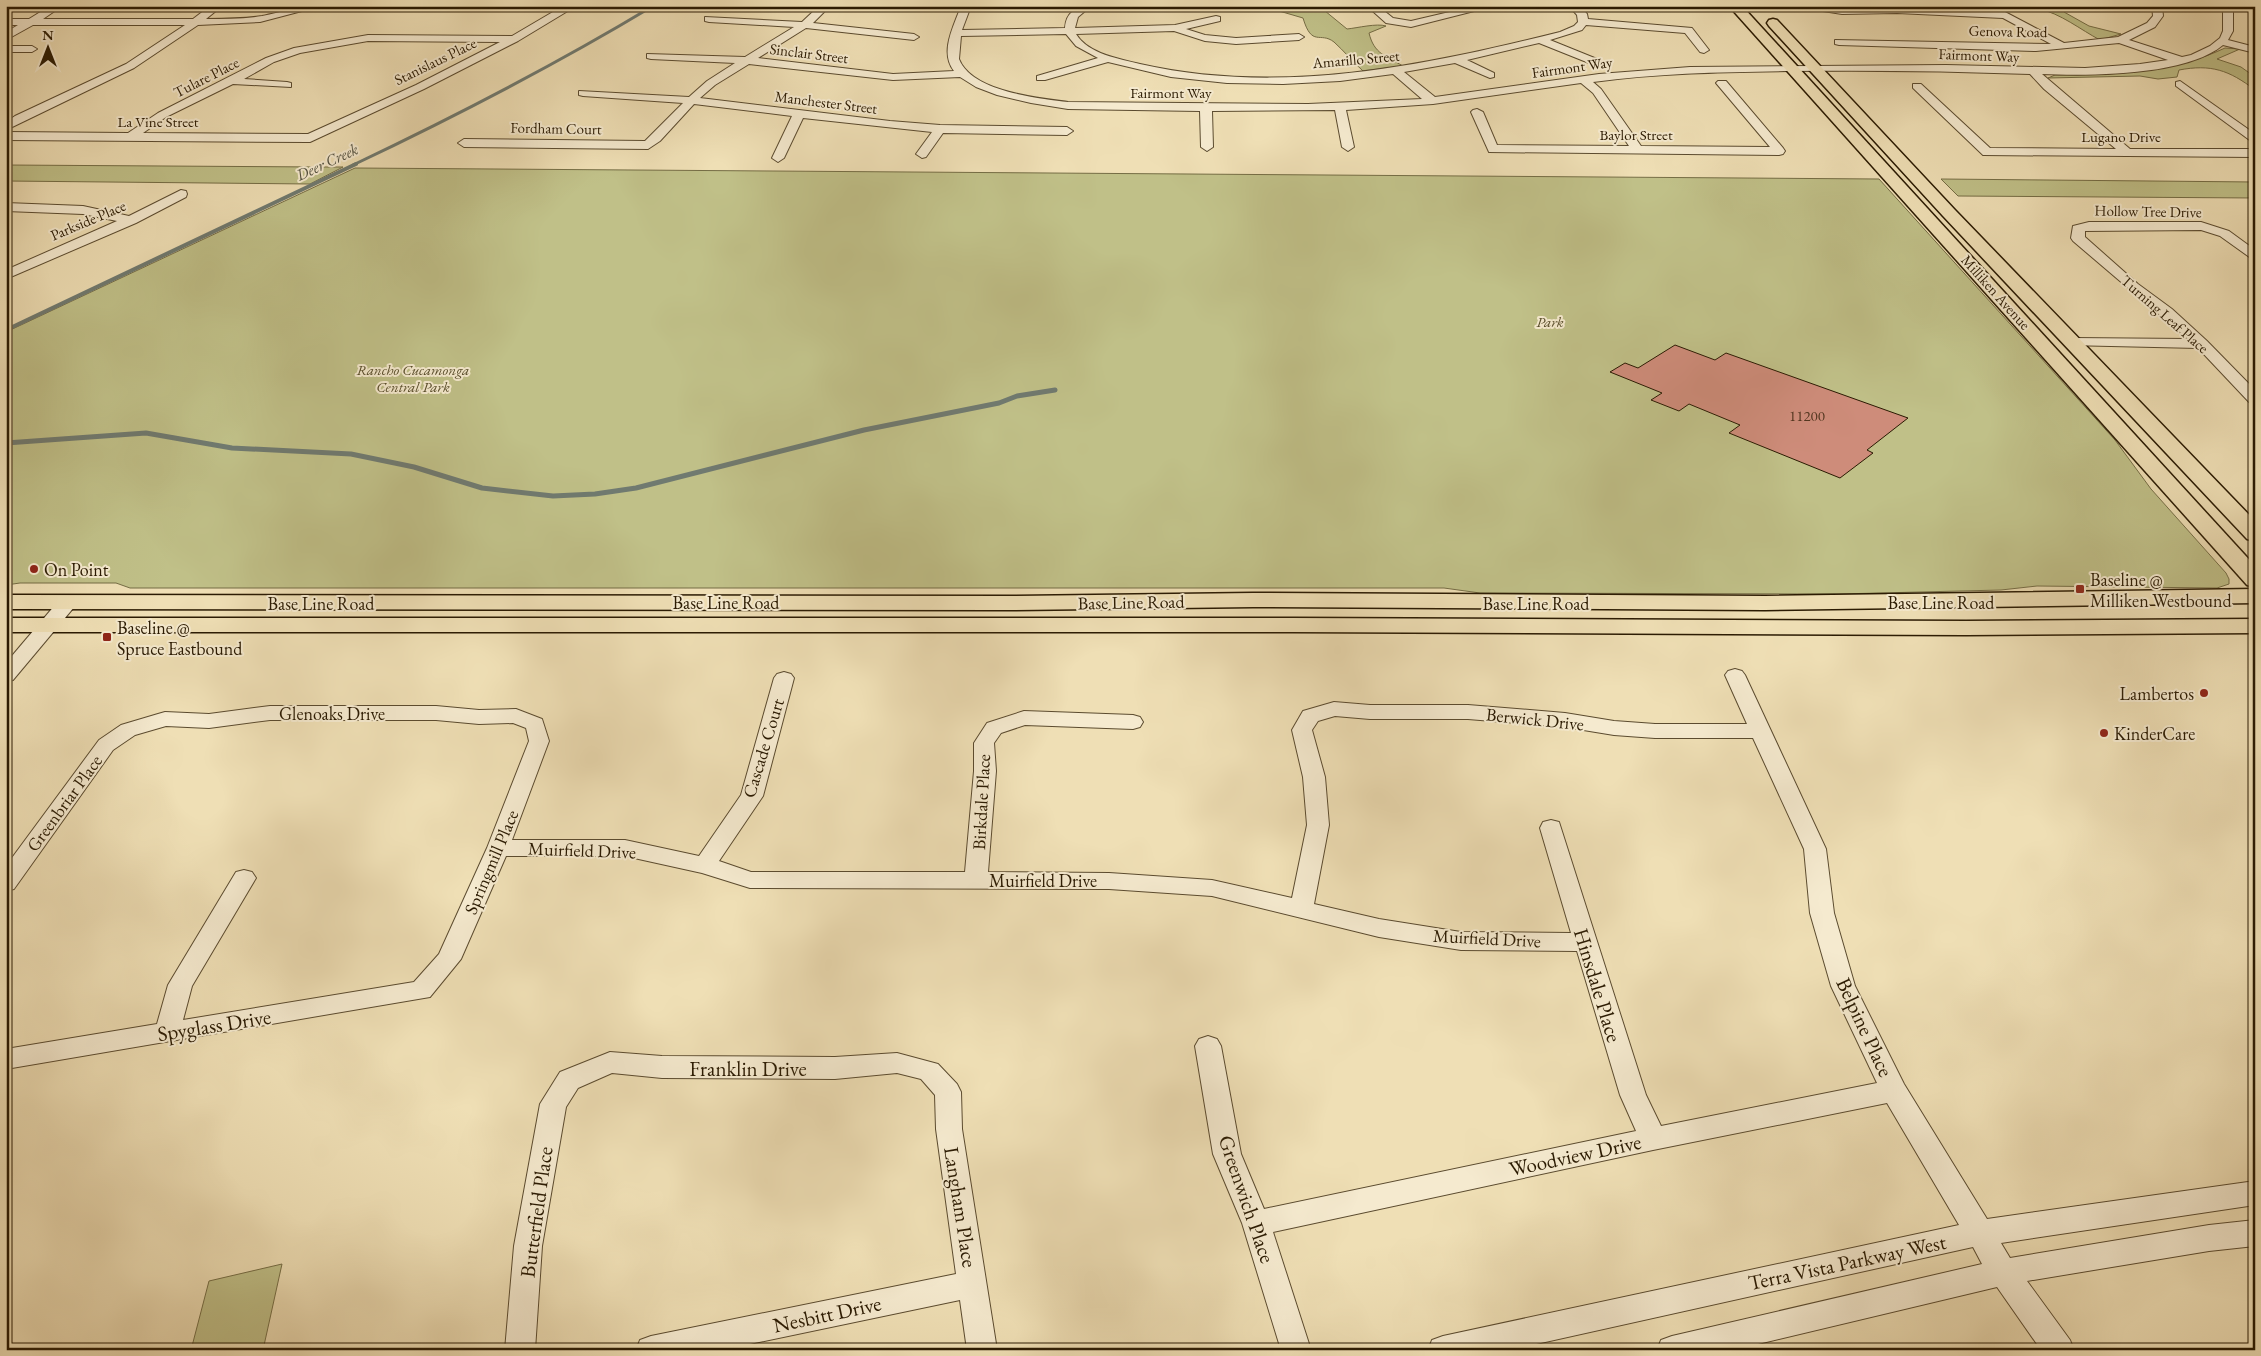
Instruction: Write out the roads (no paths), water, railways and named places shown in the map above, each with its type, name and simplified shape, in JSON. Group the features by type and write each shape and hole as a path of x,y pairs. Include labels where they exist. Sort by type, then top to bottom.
{"main road":[{"name":"Milliken Avenue","path":"1735,6 2255,580"},
{"name":"Milliken Avenue","path":"1763,14 2255,534"},
{"name":"Base Line Road","path":"6,602 1010,603 1253,600 1755,603 2002,602 2255,596"},
{"name":"Base Line Road","path":"6,625 1293,625 1946,628 2255,626"}],"street":[{"path":"6,37 56,6"},
{"path":"6,126 45,105 125,69 217,6"},
{"path":"6,22 196,22 260,18 316,6"},
{"name":"Stanislaus Place","path":"310,138 514,39 571,6"},
{"path":"690,100 745,60 805,25 825,6"},
{"path":"963,73 955,64 952,55 966,6"},
{"path":"1070,31 1074,14 1086,6"},
{"path":"1372,6 1390,21 1400,24 1411,24 1489,6"},
{"path":"1574,6 1582,14 1583,22 1688,30 1704,50"},
{"name":"Genova Road","path":"1839,42 2064,47 2120,40 2151,25 2158,16 2157,6"},
{"path":"2228,6 2226,9 2230,27 2222,42 2255,50"},
{"path":"1823,8 2005,15 2064,47"},
{"path":"709,19 805,25 914,37"},
{"path":"957,33 1176,28 1216,20"},
{"name":"Amarillo Street","path":"1070,31 1073,38 1082,45 1108,58 1173,75 1222,80 1318,78 1396,71 1458,60 1540,40 1571,31 1578,28 1583,22"},
{"path":"1176,28 1200,37 1218,40 1299,38"},
{"name":"Tulare Place","path":"130,137 162,115 270,60 298,50 368,38 514,39"},
{"path":"1540,40 1593,61"},
{"path":"2120,40 2180,60"},
{"name":"Fairmont Way","path":"963,73 978,83 1003,93 1031,100 1070,118 1206,107 1340,107 1432,101 1584,80 1684,70 1949,68 2034,72 2116,71 2180,60 2206,52 2222,42"},
{"path":"6,49 32,49"},
{"name":"Sinclair Street","path":"651,56 745,60 898,77 937,77 963,73"},
{"path":"1041,78 1108,58"},
{"path":"1458,60 1490,75"},
{"path":"1396,71 1432,101"},
{"path":"2034,72 2048,87 2128,153"},
{"path":"1584,80 1597,91 1636,150"},
{"path":"232,81 288,85"},
{"name":"Baylor Street","path":"1477,112 1493,149 1780,151 1722,83"},
{"path":"2180,84 2233,126 2255,140"},
{"name":"Lugano Drive","path":"1917,86 1987,152 2255,153"},
{"name":"Manchester Street","path":"583,93 690,100 940,129 1070,118"},
{"name":"Fordham Court","path":"464,143 648,145 659,136 690,100"},
{"path":"1206,107 1207,146"},
{"path":"1340,107 1348,147"},
{"path":"778,158 799,114"},
{"path":"1066,146 1070,118"},
{"path":"922,154 940,129"},
{"name":"La Vine Street","path":"6,136 310,138"},
{"name":"Parkside Place","path":"7,273 131,220 181,194"},
{"path":"6,208 83,210 131,220"},
{"name":"Hollow Tree Drive","path":"2078,229 2089,226 2201,226 2232,236 2255,257"},
{"name":"Turning Leaf Place","path":"2078,229 2078,238 2132,287 2167,312 2202,344 2255,399"},
{"path":"2072,342 2202,344"},
{"path":"6,676 68,602"},
{"name":"Belpine Place","path":"1735,675 1815,848 1822,912 1844,986 1894,1091 2003,1272 2059,1350"},
{"name":"Cascade Court","path":"705,866 752,796 784,678"},
{"name":"Berwick Drive","path":"1301,910 1318,825 1314,777 1302,730 1310,716 1334,709 1370,712 1468,712 1565,720 1614,728 1655,731 1761,731"},
{"name":"Glenoaks Drive","path":"128,730 165,718 209,721 270,713 436,713 479,717 516,716 535,724"},
{"name":"Birkdale Place","path":"976,880 985,771 984,743 994,728 1024,718 1133,722"},
{"name":"Springmill Place","path":"421,990 450,958 498,848 539,741 535,724"},
{"name":"Greenbriar Place","path":"6,883 106,745 128,730"},
{"name":"Hinsdale Place","path":"1551,828 1632,1095 1653,1139"},
{"name":"Muirfield Drive","path":"498,848 625,848 705,866 750,880 1109,880 1212,888 1379,928 1461,941 1585,942"},
{"path":"167,1032 180,984 244,878"},
{"name":"Spyglass Drive","path":"6,1059 421,990"},
{"name":"Greenwich Place","path":"1208,1046 1227,1154 1256,1223 1296,1350"},
{"name":"Franklin Drive","path":"569,1080 610,1062 662,1068 835,1068 897,1063 929,1071"},
{"name":"Langham Place","path":"929,1071 948,1092 949,1129 982,1350"},
{"name":"Butterfield Place","path":"520,1350 528,1246 547,1132 554,1104 569,1080"},
{"name":"Woodview Drive","path":"1256,1223 1653,1139 1894,1091"},
{"name":"Terra Vista Parkway West","path":"1443,1350 1980,1233 2255,1193"},
{"path":"1672,1350 2003,1272 2209,1238 2255,1234"},
{"name":"Nesbitt Drive","path":"651,1350 973,1284"}],"waterway":[{"name":"Deer Creek","path":"353,165 505,89 653,6"},
{"name":"Deer Creek","path":"6,330 356,164"},
{"path":"6,443 146,433 232,448 351,454 414,467 482,488 553,496 595,494 636,488 864,430 999,403 1017,396 1055,390"}],"place":[{"name":"On Point","path":"34,569"},
{"name":"Baseline @ Milliken Westbound","path":"2080,589"},
{"name":"Baseline @ Spruce Eastbound","path":"107,637"},
{"name":"Lambertos","path":"2204,693"},
{"name":"KinderCare","path":"2104,733"}],"park label":[{"name":"Park","path":"1550,321"},
{"name":"Rancho Cucamonga Central Park","path":"413,378"}]}
